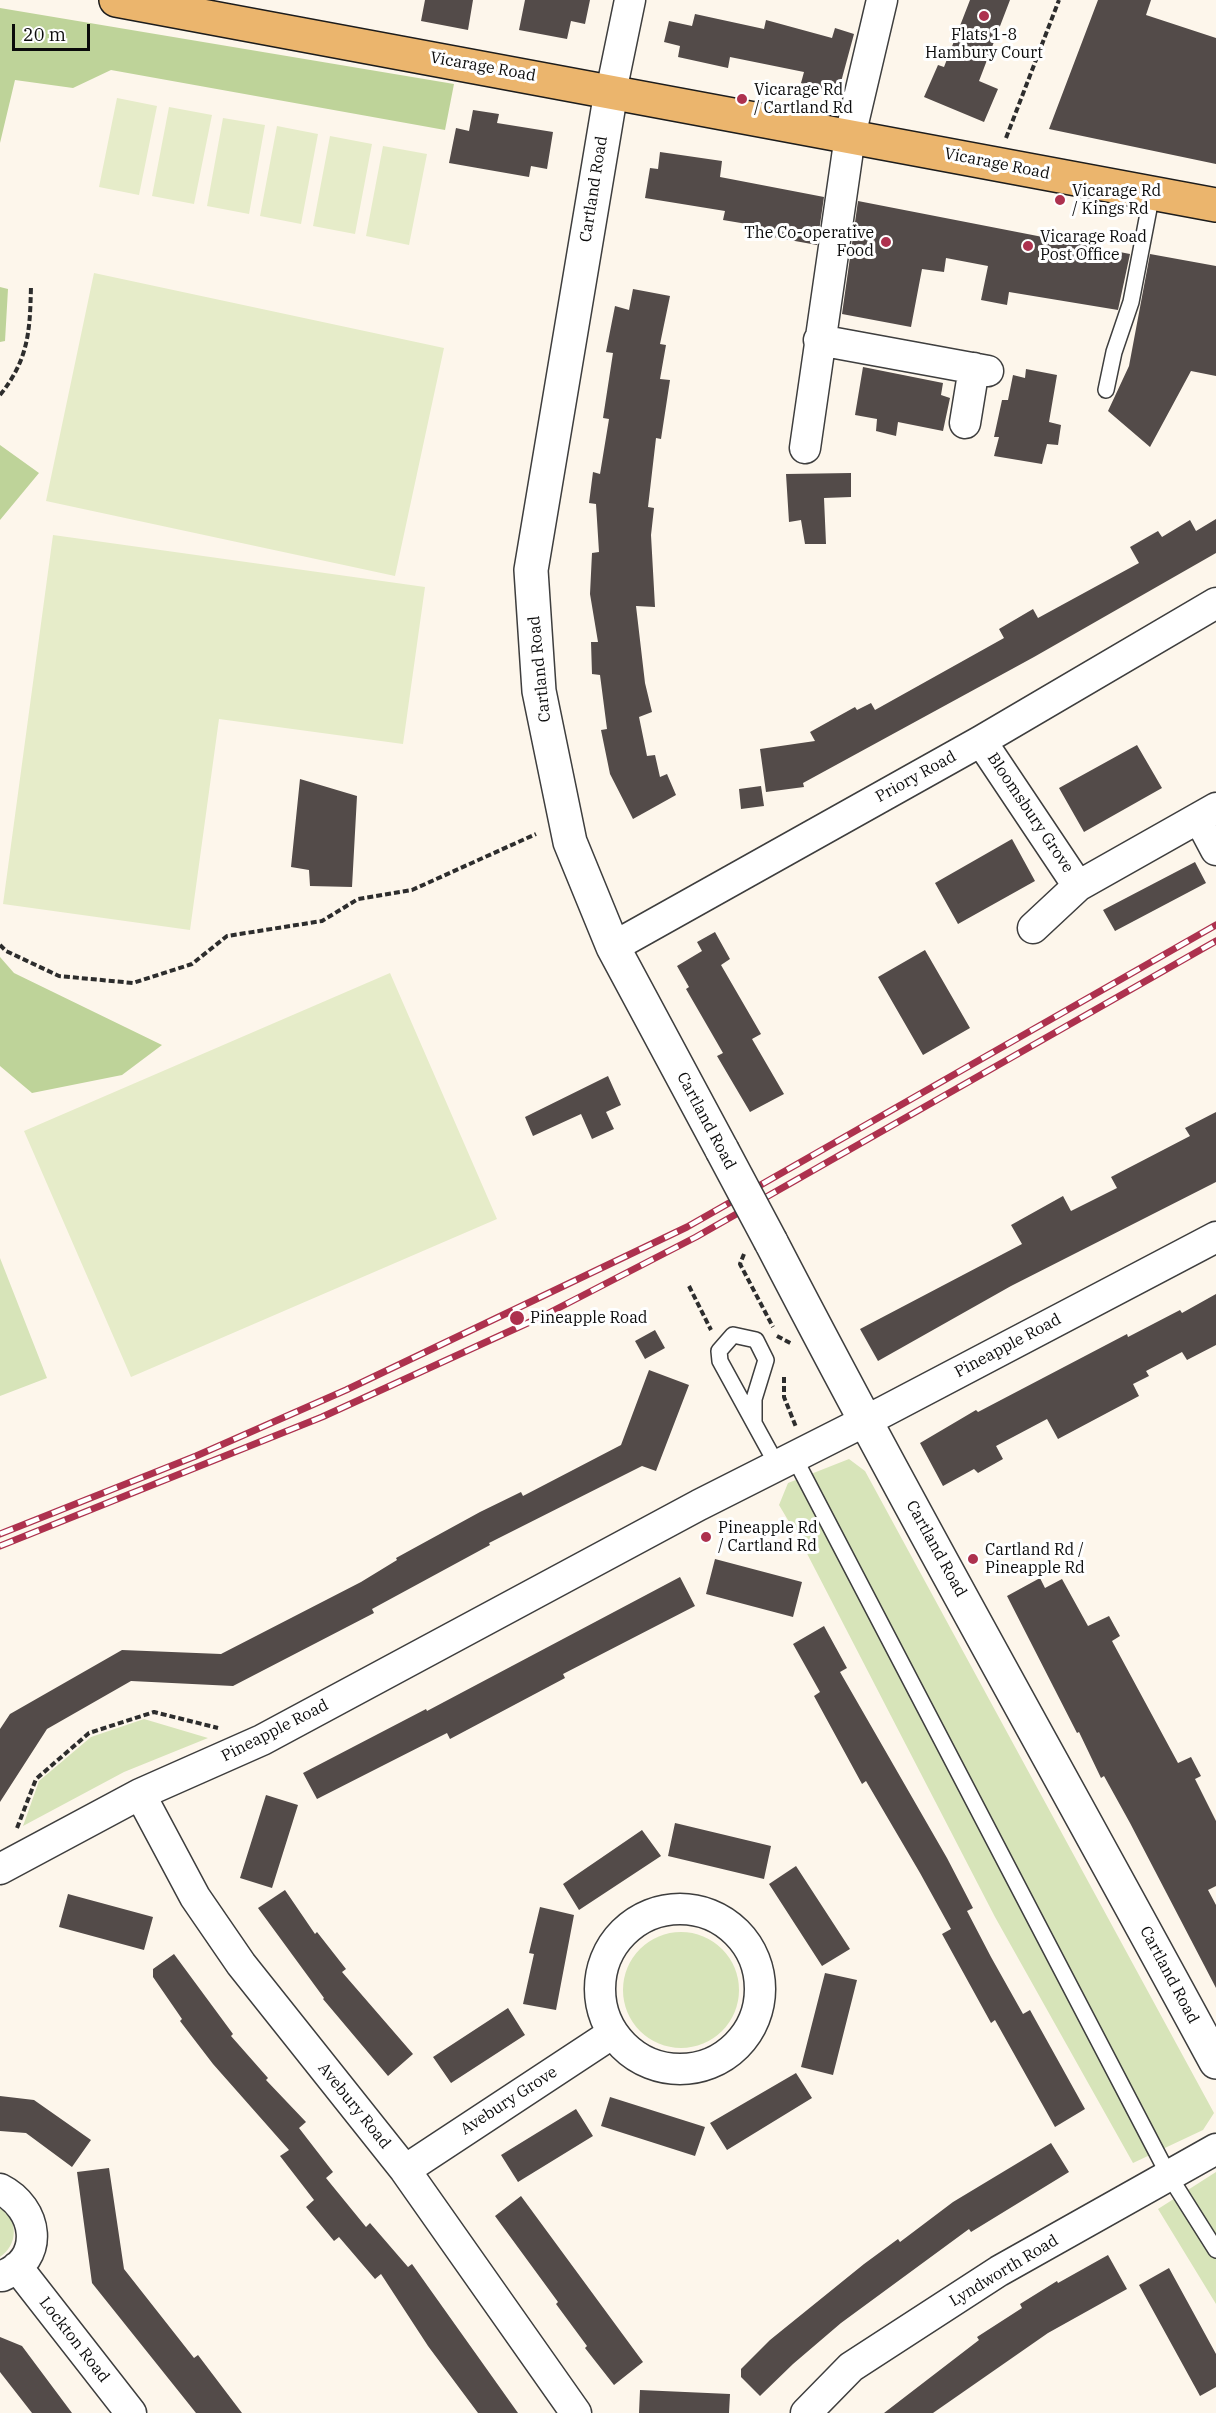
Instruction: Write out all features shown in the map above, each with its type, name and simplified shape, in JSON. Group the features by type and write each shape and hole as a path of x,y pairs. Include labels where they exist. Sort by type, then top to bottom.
{"main road":[{"name":"Vicarage Road","path":"116,0 156,4 1216,205"}],"street":[{"path":"611,92 630,0"},
{"path":"805,448 850,136 882,0"},
{"name":"Cartland Road","path":"611,92 531,570 540,691 559,799 570,842 613,947 771,1242 863,1421 1078,1806 1216,2062"},
{"path":"819,340 981,370 965,423"},
{"name":"Priory Road","path":"613,947 981,741 1216,603"},
{"name":"Bloomsbury Grove","path":"981,741 1078,886"},
{"name":"Bloomsbury Grove","path":"1033,928 1078,886 1207,813 1216,850"},
{"name":"Pineapple Road","path":"1,1868 140,1794 262,1740 785,1461 1216,1237"},
{"name":"Avebury Road","path":"140,1794 195,1897 241,1964 405,2169 576,2413"},
{"path":"684,1909 708,1914 730,1926 747,1945 758,1976 760,1993 756,2017 743,2039 724,2056 701,2067 676,2070 651,2064 637,2056 613,2033 603,2010 602,1977 605,1960 618,1939 636,1922 659,1912 684,1909"},
{"name":"Avebury Grove","path":"405,2169 613,2033"},
{"name":"Lyndworth Road","path":"806,2413 851,2367 999,2271 1216,2149"},
{"name":"Lockton Road","path":"0,2189 15,2197 25,2209 31,2223 32,2239 27,2254 8,2272 131,2413"}],"lane":[{"path":"1106,390 1114,352 1131,302 1152,193"},
{"path":"754,1422 754,1400 766,1360 756,1340 733,1335 719,1351 720,1361 754,1422 785,1461 1168,2174 1216,2250"}],"path":[{"path":"996,164 1059,0"},
{"path":"0,395 14,375 29,338 31,286"},
{"path":"0,945 6,951 59,976 132,983 192,964 227,936 322,921 358,899 412,890 536,834"},
{"path":"1,1868 36,1779 89,1733 154,1712 219,1729"}],"green space":[{"path":"0,8 454,84 445,130 111,70 73,88 15,80 0,143"},
{"path":"117,98 157,106 139,195 99,187"},
{"path":"169,107 212,115 194,204 152,196"},
{"path":"223,118 265,125 249,214 207,206"},
{"path":"277,126 318,134 301,224 260,216"},
{"path":"330,136 372,144 355,234 313,226"},
{"path":"383,146 427,154 409,245 366,236"},
{"path":"94,273 444,348 395,576 46,501"},
{"path":"0,287 8,289 5,341 0,342"},
{"path":"0,445 39,473 0,520"},
{"path":"53,535 425,587 403,744 219,719 190,930 3,904"},
{"path":"0,957 14,973 162,1045 122,1075 32,1093 0,1066"},
{"path":"390,973 497,1219 131,1377 24,1131"},
{"path":"0,1258 47,1378 0,1396"},
{"path":"849,1459 865,1471 1214,2113 1203,2130 1133,2163 995,1917 801,1542 779,1505 788,1483"},
{"path":"144,1719 208,1738 124,1772 23,1826 39,1781 91,1737"},
{"path":"681,1932 703,1936 722,1949 735,1968 739,1990 735,2012 722,2031 703,2044 681,2048 659,2044 640,2031 627,2012 623,1990 627,1968 640,1949 659,1936"},
{"path":"1216,2172 1216,2304 1158,2209"},
{"path":"0,2208 11,2219 14,2232 10,2246 0,2257"}],"building":[{"path":"425,0 473,0 468,30 421,21"},
{"path":"525,0 590,0 585,24 571,21 567,39 519,30"},
{"path":"970,0 1010,0 979,81 998,89 984,122 924,97 938,65 944,67"},
{"path":"1098,0 1151,0 1146,15 1216,38 1216,164 1049,129"},
{"path":"695,14 764,29 766,20 832,38 835,28 854,34 838,93 801,83 804,72 730,57 728,68 678,57 680,46 664,42 669,21 692,26"},
{"path":"473,110 499,114 497,123 553,132 547,169 531,166 529,177 449,163 456,128 469,131"},
{"path":"660,152 722,161 720,177 824,197 817,245 751,233 753,225 723,220 725,211 645,198 650,168 658,169"},
{"path":"858,201 1130,254 1118,310 1009,292 1007,305 981,300 988,266 946,258 944,272 922,269 911,327 842,314"},
{"path":"1150,254 1216,266 1216,376 1191,371 1150,447 1108,411 1129,366"},
{"path":"633,289 670,296 660,344 666,345 660,379 670,380 661,439 656,438 648,507 654,508 651,535 655,607 636,606 645,683 652,712 639,717 647,756 655,755 660,777 667,774 676,795 633,819 610,774 601,730 607,729 600,675 592,674 591,642 598,642 590,594 592,553 599,552 596,504 589,503 593,472 600,474 609,419 603,418 613,353 606,352 615,306 629,310"},
{"path":"863,367 943,383 941,395 950,398 943,431 898,422 896,436 876,431 877,419 855,415"},
{"path":"1026,369 1057,375 1049,422 1061,425 1058,445 1047,444 1042,464 994,456 999,437 994,437 1002,400 1008,400 1013,375 1025,378"},
{"path":"851,473 851,497 824,498 826,544 805,544 801,520 789,522 786,474"},
{"path":"1216,519 1216,553 1034,657 803,783 804,787 766,792 760,749 815,741 810,732 855,707 857,710 871,703 875,710 1004,638 999,629 1033,609 1038,618 1139,563 1130,547 1158,531 1162,537 1190,520 1196,531"},
{"path":"1137,745 1162,788 1084,832 1059,788"},
{"path":"300,779 357,796 352,887 310,886 309,870 291,867"},
{"path":"761,786 764,806 741,809 739,789"},
{"path":"1012,839 1035,881 958,924 935,883"},
{"path":"1195,862 1206,883 1115,931 1103,910"},
{"path":"715,932 730,959 721,965 761,1034 752,1039 784,1094 750,1112 717,1056 723,1053 686,989 689,987 677,966 702,951 697,942"},
{"path":"925,950 970,1028 923,1055 878,977"},
{"path":"608,1076 621,1105 606,1112 614,1129 592,1139 581,1114 533,1136 525,1117"},
{"path":"1216,1112 1216,1182 1011,1286 878,1361 860,1329 1022,1244 1011,1225 1063,1196 1071,1211 1117,1188 1111,1177 1190,1136 1185,1128"},
{"path":"1216,1294 1216,1345 1187,1360 1182,1352 1146,1371 1149,1376 1133,1384 1139,1396 1058,1439 1047,1419 996,1446 1003,1459 978,1473 974,1469 943,1486 920,1443 976,1410 978,1412 1127,1334 1128,1337 1180,1310 1182,1313"},
{"path":"655,1330 665,1348 645,1359 635,1341"},
{"path":"649,1370 689,1385 656,1471 642,1466 489,1543 490,1545 372,1609 374,1613 233,1686 131,1681 47,1729 0,1802 0,1729 10,1714 122,1650 221,1654 361,1582 397,1560 396,1558 480,1512 521,1492 523,1496 621,1445"},
{"path":"715,1559 802,1582 793,1617 706,1594"},
{"path":"680,1577 695,1606 563,1674 565,1678 450,1739 447,1733 317,1799 303,1773 426,1709 427,1711"},
{"path":"1040,1578 1045,1588 1062,1579 1088,1626 1109,1616 1120,1636 1112,1641 1178,1763 1191,1757 1201,1776 1195,1779 1216,1821 1216,1886 1208,1890 1216,1905 1216,1988 1130,1823 1104,1776 1101,1778 1079,1732 1077,1733 1007,1596"},
{"path":"824,1626 847,1668 840,1672 947,1858 973,1908 967,1911 991,1957 1023,2014 1030,2010 1085,2109 1055,2127 995,2020 991,2023 942,1934 951,1929 920,1873 866,1781 862,1784 814,1696 820,1692 793,1644"},
{"path":"266,1795 298,1805 272,1888 240,1878"},
{"path":"675,1823 771,1846 764,1879 668,1856"},
{"path":"642,1830 661,1856 579,1910 563,1884"},
{"path":"796,1866 850,1949 822,1966 769,1884"},
{"path":"285,1890 315,1934 317,1932 346,1969 342,1972 413,2054 388,2076 323,1999 258,1908"},
{"path":"68,1894 153,1917 144,1950 59,1927"},
{"path":"540,1907 574,1915 556,2010 523,2004 534,1954 529,1953"},
{"path":"174,1954 233,2034 231,2036 268,2078 266,2080 306,2122 299,2128 333,2172 326,2178 366,2227 370,2223 408,2267 412,2264 518,2413 478,2413 428,2346 381,2274 375,2279 339,2237 334,2241 306,2207 314,2200 280,2156 289,2150 213,2064 180,2021 182,2019 153,1977 153,1969"},
{"path":"825,1973 857,1980 833,2075 801,2067"},
{"path":"508,2008 525,2035 451,2083 433,2057"},
{"path":"796,2073 812,2098 727,2150 710,2123"},
{"path":"0,2096 34,2100 91,2140 72,2167 26,2133 0,2131"},
{"path":"610,2097 705,2127 695,2156 601,2126"},
{"path":"576,2109 593,2136 518,2182 501,2155"},
{"path":"1051,2143 1069,2172 971,2232 969,2229 841,2323 760,2396 741,2377 741,2369 770,2340 864,2264 898,2239 900,2242 953,2202"},
{"path":"109,2168 124,2269 194,2358 198,2355 242,2413 196,2413 92,2283 77,2172"},
{"path":"521,2196 643,2362 614,2385 585,2348 587,2346 556,2304 558,2302 495,2216"},
{"path":"1108,2255 1127,2289 1048,2333 933,2413 884,2413 979,2340 977,2337 1022,2308 1020,2304 1057,2281 1058,2283"},
{"path":"1169,2268 1216,2354 1216,2387 1200,2396 1139,2285"},
{"path":"0,2337 22,2346 72,2413 32,2413 0,2372"},
{"path":"640,2390 730,2394 729,2413 639,2413"}],"railway":[{"path":"0,1534 196,1456 346,1390 687,1227 1216,925"},
{"path":"0,1546 322,1417 543,1316 696,1237 1216,941"}],"place":[{"name":"Flats 1-8 Hambury Court","path":"984,16"},
{"name":"Vicarage Rd / Cartland Rd","path":"742,99"},
{"name":"Vicarage Rd / Kings Rd","path":"1060,200"},
{"name":"The Co-operative Food","path":"886,242"},
{"name":"Vicarage Road Post Office","path":"1028,246"},
{"name":"Pineapple Road","path":"517,1318"},
{"name":"Pineapple Rd / Cartland Rd","path":"706,1537"},
{"name":"Cartland Rd / Pineapple Rd","path":"973,1559"}]}
